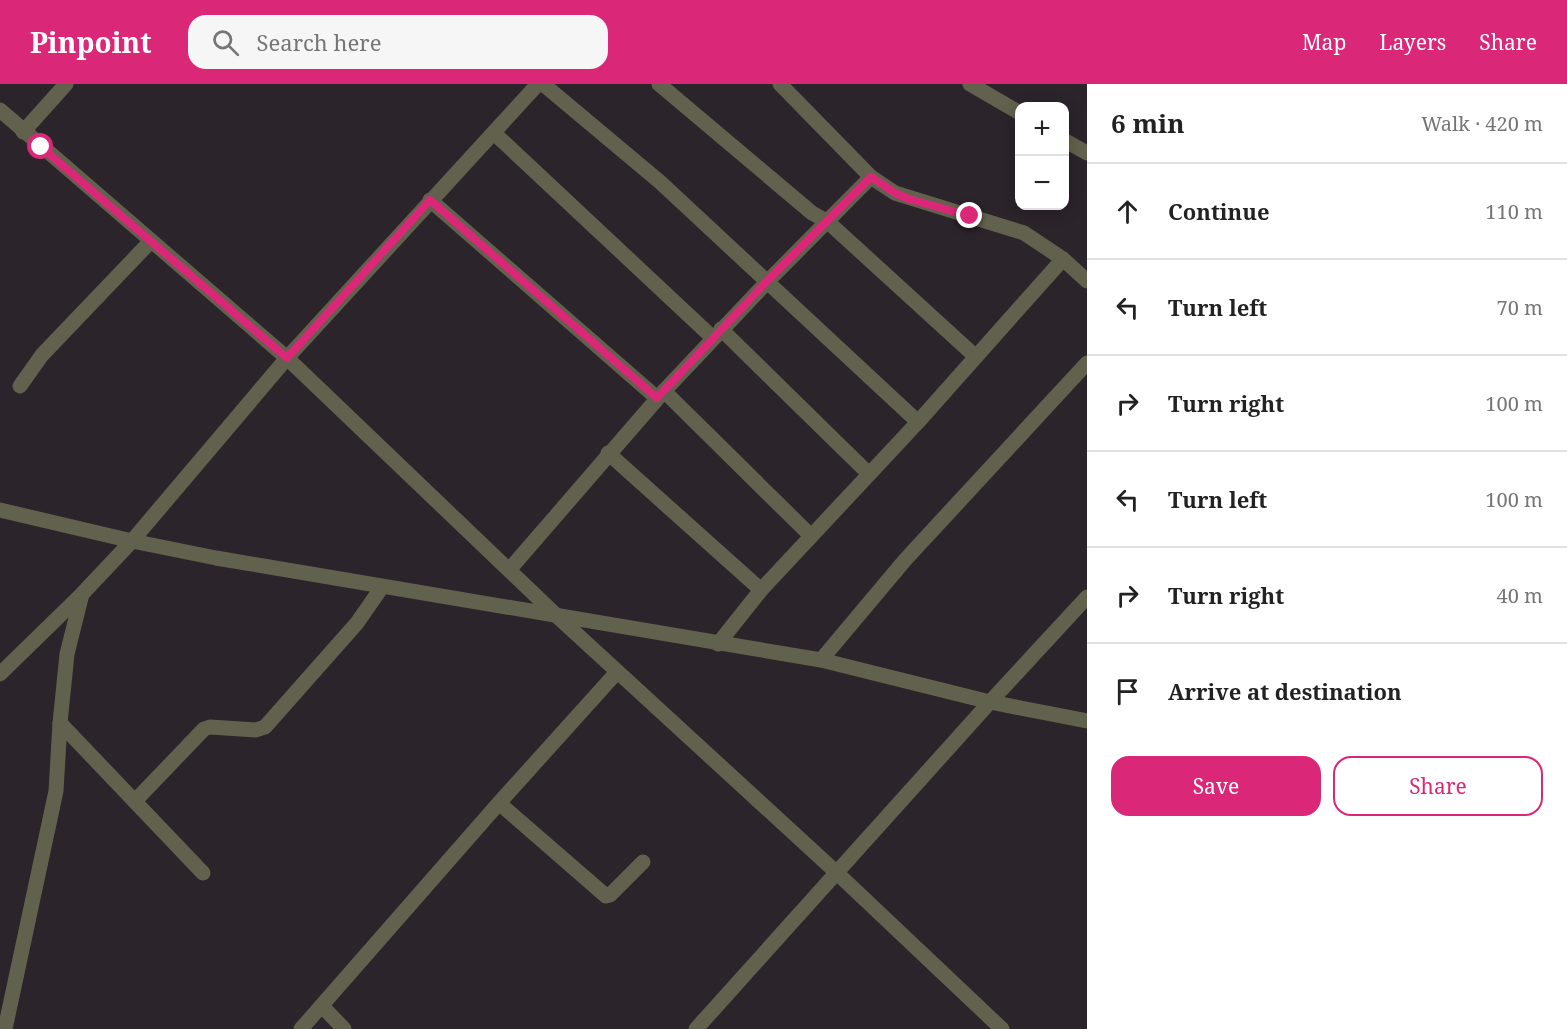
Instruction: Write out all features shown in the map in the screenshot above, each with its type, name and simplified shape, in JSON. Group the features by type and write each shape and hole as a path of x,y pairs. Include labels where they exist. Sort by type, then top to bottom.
{"street":[{"path":"23,132 66,84"},
{"path":"0,674 82,594 132,541 287,358 538,84"},
{"path":"543,84 660,182 768,280 918,422"},
{"path":"659,84 812,213 828,222 976,357"},
{"path":"780,84 871,177 895,193 1024,233 1063,259 1087,281"},
{"path":"970,84 1015,110"},
{"path":"0,110 150,242 287,358 558,617 837,873 995,1027"},
{"path":"494,133 717,333 869,474"},
{"path":"509,570 660,394 768,280 871,177"},
{"path":"430,200 660,394 812,536"},
{"path":"20,386 42,355 150,242"},
{"path":"718,644 761,590 918,422 1063,259"},
{"path":"821,660 905,560 1087,363"},
{"path":"608,453 761,590"},
{"path":"0,510 216,558 821,660 990,702 1087,721"},
{"path":"135,801 204,729 210,727 256,730 265,727 357,623 382,587"},
{"path":"5,1029 57,791 60,723 67,654 82,594"},
{"path":"696,1029 1087,597"},
{"path":"301,1029 617,672"},
{"path":"60,723 203,873"},
{"path":"499,803 606,896 610,895 643,862"},
{"path":"322,1006 344,1029"}],"route":[{"path":"41,147 287,358 430,200 657,398 768,280 871,177 895,193 909,199 970,216"}]}
